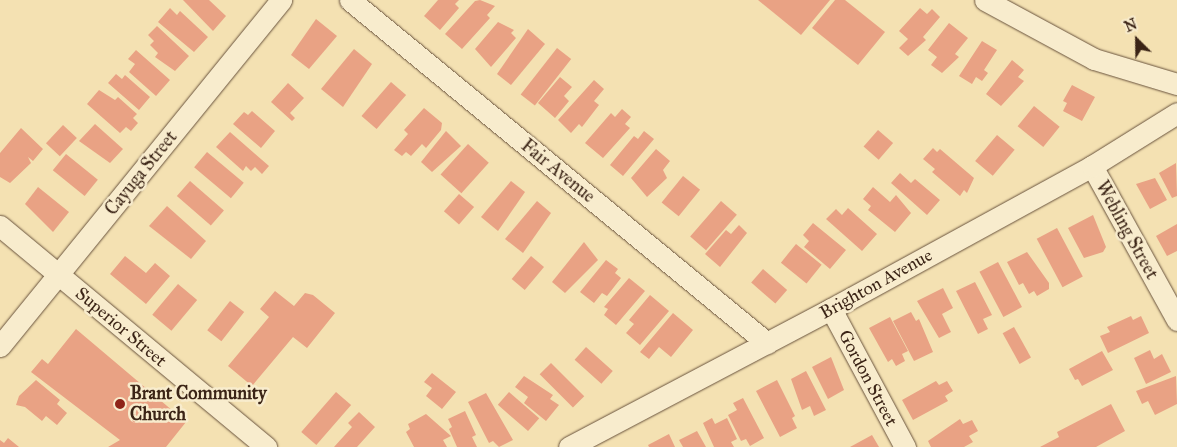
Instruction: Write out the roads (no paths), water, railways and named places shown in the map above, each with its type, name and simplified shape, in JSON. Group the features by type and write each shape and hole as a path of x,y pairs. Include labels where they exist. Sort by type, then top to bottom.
{"street":[{"name":"Cayuga Street","path":"0,346 281,0"},
{"name":"Fair Avenue","path":"350,0 767,343"},
{"path":"985,0 1094,59 1177,84"},
{"name":"Brighton Avenue","path":"569,447 831,309 1092,166 1177,113"},
{"name":"Webling Street","path":"1092,166 1177,320"},
{"name":"Superior Street","path":"0,226 266,447"},
{"name":"Gordon Street","path":"831,309 906,447"}],"place":[{"name":"Brant Community Church","path":"120,404"}]}
